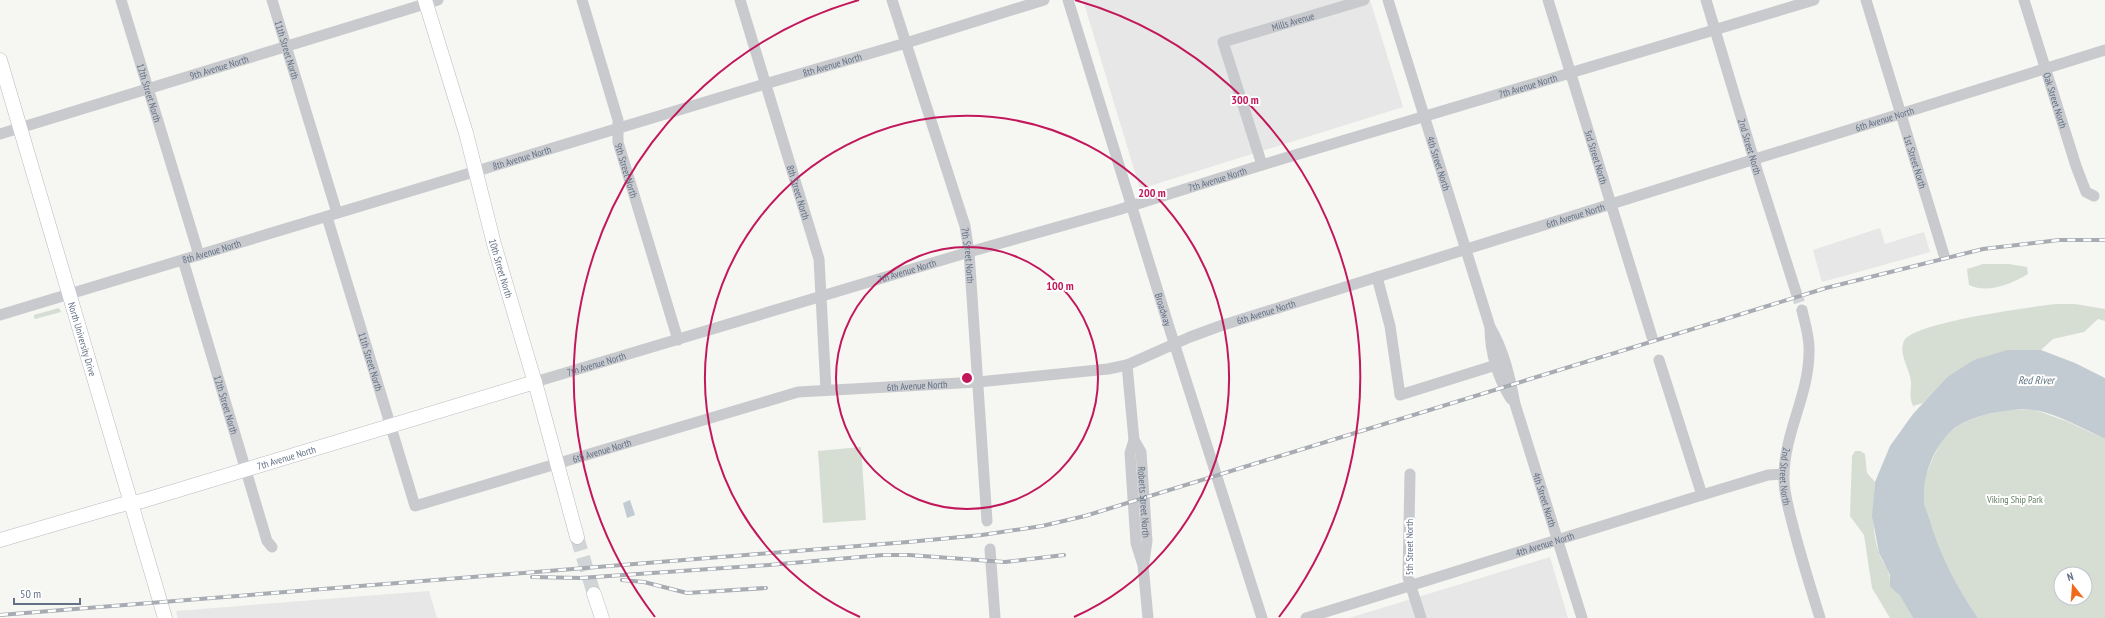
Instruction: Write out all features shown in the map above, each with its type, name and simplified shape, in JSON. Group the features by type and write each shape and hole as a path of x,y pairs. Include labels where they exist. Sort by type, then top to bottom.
{"main road":[{"name":"10th Street North","path":"430,2 466,133 494,244 558,463 577,537"},
{"name":"North University Drive","path":"0,60 166,618"},
{"name":"7th Avenue North","path":"0,540 132,502 142,502 535,382"},
{"path":"594,594 602,618"}],"street":[{"name":"12th Street North","path":"120,0 199,255"},
{"name":"11th Street North","path":"272,0 391,426 415,506"},
{"name":"9th Street North","path":"582,0 618,120 618,142 678,340"},
{"name":"8th Street North","path":"740,0 819,259 826,390"},
{"name":"7th Street North","path":"892,0 965,226 969,252 987,521"},
{"name":"8th Avenue North","path":"0,315 617,128 906,43 1044,0"},
{"name":"Broadway","path":"1068,0 1174,343 1262,618"},
{"name":"Mills Avenue","path":"1262,165 1223,42 1364,0"},
{"name":"4th Street North","path":"1388,0 1423,117 1490,327 1497,339 1515,404 1582,618"},
{"name":"3rd Street North","path":"1548,0 1610,205 1652,337"},
{"name":"2nd Street North","path":"1706,0 1796,292"},
{"name":"7th Avenue North","path":"535,382 969,252 1132,205 1814,0"},
{"name":"1st Street North","path":"1866,0 1944,255"},
{"name":"Oak Street North","path":"2024,0 2076,166 2086,192 2094,196"},
{"name":"9th Avenue North","path":"0,134 430,2"},
{"name":"6th Avenue North","path":"415,506 798,392 978,382 1108,369 1126,365 1174,343 1220,326 2105,50"},
{"name":"12th Street North","path":"183,260 267,541 272,547"},
{"path":"1377,277 1390,326 1400,395 1496,365"},
{"name":"2nd Street North","path":"1802,310 1810,350 1805,389 1791,434 1784,474 1788,506 1820,618"},
{"name":"4th Street North","path":"1490,327 1490,342 1496,365 1504,388 1515,404"},
{"path":"1659,360 1702,495"},
{"name":"Roberts Street North","path":"1126,365 1134,440 1130,453 1136,543 1143,565 1148,618"},
{"name":"5th Street North","path":"1410,474 1408,572 1421,618"},
{"name":"4th Avenue North","path":"1306,618 1768,475 1784,474"},
{"path":"990,549 995,618"}],"shaded area":[{"path":"1083,0 1370,0 1403,107 1140,189"},
{"path":"1880,228 1885,244 1924,232 1930,252 1822,282 1813,250"},
{"path":"1550,557 1568,618 1349,618"},
{"path":"429,591 437,618 178,618 176,611"}],"green space":[{"path":"1983,264 2009,264 2027,267 2028,274 1999,287 1976,288 1969,285 1967,269"},
{"path":"2056,304 2075,304 2105,309 2105,321 2098,319 2084,332 2053,339 2041,350 2007,350 1947,377 1923,403 1913,406 1910,377 1902,351 1904,341 1912,334 1928,328 1974,316"},
{"path":"59,308 61,312 34,318 34,315"},
{"name":"Viking Ship Park","path":"2006,410 2035,410 2066,421 2105,439 2105,618 1978,618 1953,578 1938,547 1927,517 1924,502 1924,484 1935,454 1946,436 1952,430 1965,422"},
{"path":"861,447 866,520 823,523 818,451"},
{"path":"1855,451 1860,451 1865,454 1867,473 1875,482 1873,509 1876,544 1888,572 1890,587 1900,596 1913,618 1890,618 1872,588 1864,535 1850,516 1852,456"}],"water":[{"name":"Red River","path":"2007,350 2041,350 2075,363 2105,378 2105,439 2052,415 2025,409 1991,413 1959,425 1951,431 1939,446 1930,463 1925,481 1924,502 1943,557 1978,618 1913,618 1900,596 1890,587 1890,575 1879,553 1872,516 1875,482 1890,446 1913,414 1947,377 1974,360"},
{"path":"630,500 635,515 627,518 623,503"}],"tunnel":[{"path":"1796,292 1802,310"},
{"path":"577,537 594,594"}],"railway":[{"path":"0,615 908,542 982,535 1042,526 1085,516 1826,288 1983,249 2059,240 2105,240"},
{"path":"532,577 580,578 769,565 883,555 909,555 1005,562 1064,555"},
{"path":"622,580 644,582 687,593 766,588"}]}
